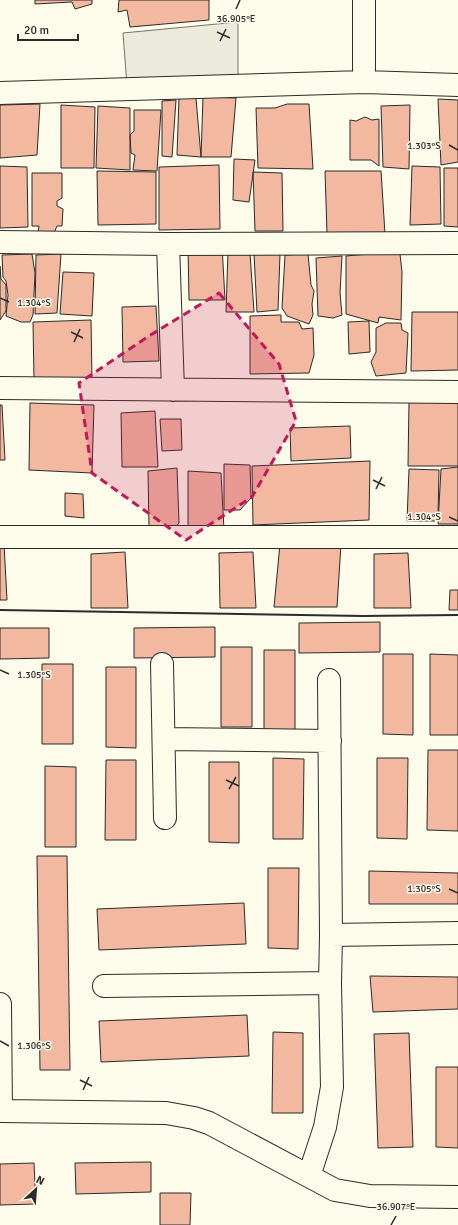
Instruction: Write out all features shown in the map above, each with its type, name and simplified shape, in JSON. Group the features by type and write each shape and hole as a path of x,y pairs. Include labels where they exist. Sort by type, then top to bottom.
{"street":[{"path":"364,0 364,82"},
{"path":"0,93 364,82 458,85"},
{"path":"0,242 168,244 458,243"},
{"path":"168,244 173,390"},
{"path":"0,388 458,392"},
{"path":"0,537 458,537"},
{"path":"162,664 165,739 165,818"},
{"path":"309,1176 326,1127 332,1087 330,983 329,680"},
{"path":"165,739 330,741"},
{"path":"331,934 458,933"},
{"path":"104,986 330,983"},
{"path":"0,1004 0,1111 166,1113 194,1118 209,1123 335,1190 357,1195 370,1196 458,1197"}],"highlighted area":[{"path":"219,293 279,364 296,421 252,497 186,540 92,473 79,383 149,336"}],"shaded area":[{"path":"238,22 238,80 127,86 123,33"}],"building":[{"path":"35,0 92,0 92,4 75,9 72,2 35,4"},
{"path":"119,0 209,0 209,20 130,27 127,10 118,12"},
{"path":"203,97 236,98 231,157 201,157"},
{"path":"179,98 196,98 201,157 177,155"},
{"path":"438,99 458,100 458,162 441,165"},
{"path":"176,100 172,157 162,156 162,101"},
{"path":"40,104 37,155 0,158 0,105"},
{"path":"287,104 309,104 313,169 258,168 256,108 275,108"},
{"path":"61,105 95,107 94,168 61,168"},
{"path":"410,105 409,169 383,167 381,106"},
{"path":"98,106 130,108 130,170 96,168"},
{"path":"134,110 161,110 157,171 133,170 135,155 131,153 130,135 134,131"},
{"path":"365,117 372,120 379,119 379,166 371,160 350,160 350,120 356,121"},
{"path":"234,159 255,160 249,202 233,200"},
{"path":"219,165 220,229 159,230 159,167"},
{"path":"0,166 27,167 28,227 0,228"},
{"path":"412,166 440,167 441,224 410,225"},
{"path":"444,168 458,168 458,227 444,226"},
{"path":"97,171 156,172 156,224 98,225"},
{"path":"325,171 381,171 385,234 327,234"},
{"path":"253,172 282,173 283,231 255,231"},
{"path":"32,173 62,173 62,198 57,201 57,206 63,209 62,226 57,226 54,233 38,233 39,226 32,226"},
{"path":"222,245 225,300 189,300 188,246"},
{"path":"228,252 250,253 254,312 226,312"},
{"path":"379,253 400,254 402,272 401,320 379,317 378,323 346,314 346,256"},
{"path":"32,254 35,273 33,315 30,322 21,322 6,316 8,295 6,281 3,277 2,255"},
{"path":"61,254 57,313 35,314 36,255"},
{"path":"254,254 280,254 278,310 257,312"},
{"path":"308,254 311,285 314,291 312,304 313,315 309,324 287,316 282,308 285,255"},
{"path":"342,256 340,293 342,315 333,318 318,316 316,258"},
{"path":"0,266 1,279 6,285 6,311 0,320"},
{"path":"63,272 94,273 92,316 60,314"},
{"path":"156,306 159,361 123,362 122,307"},
{"path":"412,312 458,312 458,370 411,371"},
{"path":"281,315 281,322 299,322 302,329 313,328 314,355 309,373 250,374 250,316"},
{"path":"91,320 92,380 34,380 33,322"},
{"path":"369,321 370,352 349,354 348,322"},
{"path":"386,323 401,323 402,330 408,333 406,373 376,376 371,362 376,352 376,328"},
{"path":"458,400 458,466 408,466 409,401"},
{"path":"30,403 94,405 92,473 29,470"},
{"path":"0,405 2,405 5,460 0,460"},
{"path":"155,411 158,467 122,467 121,413"},
{"path":"160,419 181,419 182,450 162,451"},
{"path":"350,426 351,458 291,461 290,428"},
{"path":"370,461 369,520 253,525 252,466"},
{"path":"224,464 250,465 251,498 240,510 224,510"},
{"path":"458,467 458,524 438,524 441,469"},
{"path":"177,468 179,523 175,528 149,528 148,471"},
{"path":"409,469 439,470 438,517 435,521 407,521"},
{"path":"188,471 221,473 224,530 188,529"},
{"path":"65,493 83,494 84,518 65,516"},
{"path":"0,544 4,544 7,600 0,600"},
{"path":"280,544 341,544 337,607 274,607"},
{"path":"125,552 128,608 91,608 91,554"},
{"path":"253,552 256,608 220,608 219,553"},
{"path":"408,553 411,608 374,608 374,554"},
{"path":"450,590 458,590 458,610 449,610"},
{"path":"380,622 380,652 299,653 299,623"},
{"path":"215,627 215,657 134,658 134,628"},
{"path":"0,628 49,628 49,658 0,659"},
{"path":"221,647 252,647 252,727 221,727"},
{"path":"264,650 295,650 295,730 264,730"},
{"path":"383,654 413,654 413,735 383,734"},
{"path":"430,654 458,655 458,735 430,735"},
{"path":"42,664 73,664 73,744 42,744"},
{"path":"106,667 136,667 136,748 106,747"},
{"path":"428,750 458,750 458,831 427,830"},
{"path":"273,758 304,759 303,839 273,839"},
{"path":"377,758 408,758 407,839 377,838"},
{"path":"106,760 136,760 136,840 105,840"},
{"path":"209,762 239,762 239,843 209,842"},
{"path":"45,766 76,767 76,847 45,847"},
{"path":"37,856 67,856 70,1070 40,1070"},
{"path":"268,868 299,868 298,949 268,948"},
{"path":"369,871 458,873 458,904 369,904"},
{"path":"244,903 246,944 99,950 97,909"},
{"path":"370,976 458,977 458,1009 373,1012"},
{"path":"247,1015 249,1056 101,1062 99,1021"},
{"path":"273,1032 303,1033 303,1113 272,1113"},
{"path":"409,1033 413,1147 378,1148 374,1034"},
{"path":"436,1067 458,1067 458,1148 436,1147"},
{"path":"151,1162 151,1192 76,1194 75,1163"},
{"path":"34,1163 36,1204 0,1205 0,1164"},
{"path":"160,1193 191,1193 190,1225 160,1225"}],"wall":[{"path":"0,610 363,616 458,615"}]}
